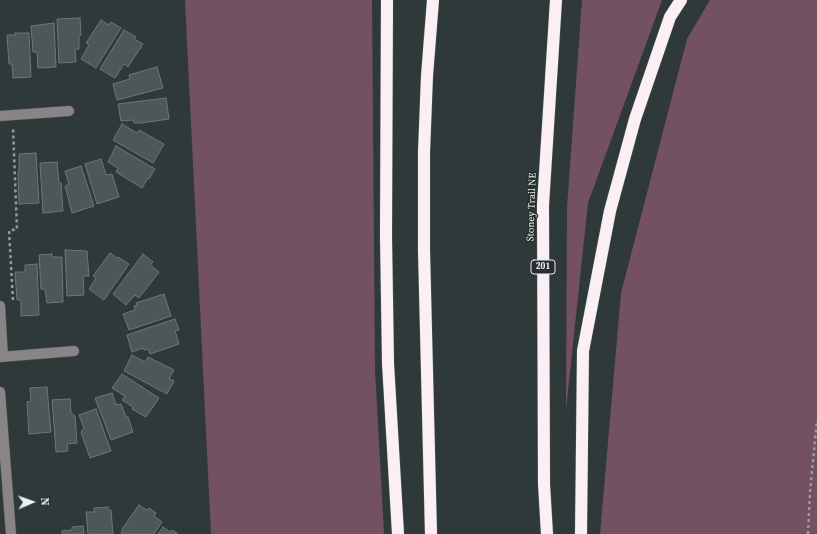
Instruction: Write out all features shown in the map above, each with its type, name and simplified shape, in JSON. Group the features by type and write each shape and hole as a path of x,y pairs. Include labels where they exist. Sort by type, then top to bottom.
{"highway":[{"path":"387,0 386,236 388,363 398,534"},
{"path":"429,0 424,152 424,250 431,534"},
{"path":"427,76 433,0"},
{"name":"Stoney Trail NE","path":"547,534 544,484 543,205 556,0"},
{"path":"581,534 583,351 610,211 635,119 670,18 681,0"}],"street":[{"path":"0,116 69,111"},
{"path":"0,306 2,357 74,351"},
{"path":"0,392 11,534"}],"path":[{"path":"12,116 17,230 9,231 13,301"},
{"path":"808,534 817,420"}],"shaded area":[{"path":"185,0 372,0 375,370 384,534 211,534"},
{"path":"582,0 662,0 588,203 566,410 567,208"},
{"path":"710,0 817,0 817,534 600,534 621,293 687,39"}],"building":[{"path":"80,18 81,35 79,36 79,49 75,49 76,62 59,63 57,19"},
{"path":"101,20 109,25 111,22 121,28 96,68 81,59 89,45 86,43"},
{"path":"54,23 56,67 38,68 37,52 33,52 31,26"},
{"path":"124,30 136,37 134,39 143,44 128,67 124,64 115,78 100,69"},
{"path":"15,33 29,33 31,77 13,78 12,64 9,64 7,35 16,35"},
{"path":"157,67 163,88 117,100 113,84 130,79 129,75"},
{"path":"166,98 169,119 141,123 134,123 133,120 121,121 118,104"},
{"path":"122,124 137,133 139,130 164,144 153,163 113,140"},
{"path":"116,146 155,169 142,188 116,172 118,168 108,162"},
{"path":"36,153 39,203 19,204 19,154"},
{"path":"101,159 106,175 112,174 119,197 97,204 85,164"},
{"path":"57,162 59,183 61,183 63,211 43,213 40,163"},
{"path":"81,166 94,206 72,213 65,186 69,184 65,171"},
{"path":"65,250 87,251 89,276 83,276 84,295 67,296"},
{"path":"110,253 129,264 104,300 89,289 96,278 93,276"},
{"path":"52,254 52,257 62,257 63,302 47,303 45,289 41,289 39,255"},
{"path":"143,254 153,262 150,265 159,272 139,298 135,295 126,305 113,294"},
{"path":"37,264 39,315 21,316 21,300 17,300 15,272 25,272 25,265"},
{"path":"164,294 171,316 129,330 123,314 135,310 134,306 137,305 136,303"},
{"path":"175,319 179,330 175,331 179,344 150,354 148,349 144,350 143,348 132,352 127,335"},
{"path":"132,355 145,362 148,357 174,370 169,379 174,381 167,394 124,371"},
{"path":"122,374 159,398 146,417 132,409 133,407 122,400 125,396 112,388"},
{"path":"47,387 51,432 29,434 27,402 31,401 30,388"},
{"path":"112,393 116,405 121,404 126,417 128,417 133,432 111,440 95,398"},
{"path":"70,399 71,413 75,416 77,443 67,444 68,451 56,452 52,400"},
{"path":"96,409 111,451 90,458 81,432 84,428 79,415"},
{"path":"139,505 147,510 149,508 156,513 154,516 162,522 154,534 121,533 123,530 122,529"},
{"path":"108,507 108,510 111,510 113,534 88,534 86,512 94,512 94,508"},
{"path":"83,526 84,534 62,534 62,531 72,530 72,527"},
{"path":"163,527 170,532 172,530 178,534 158,534"}]}
